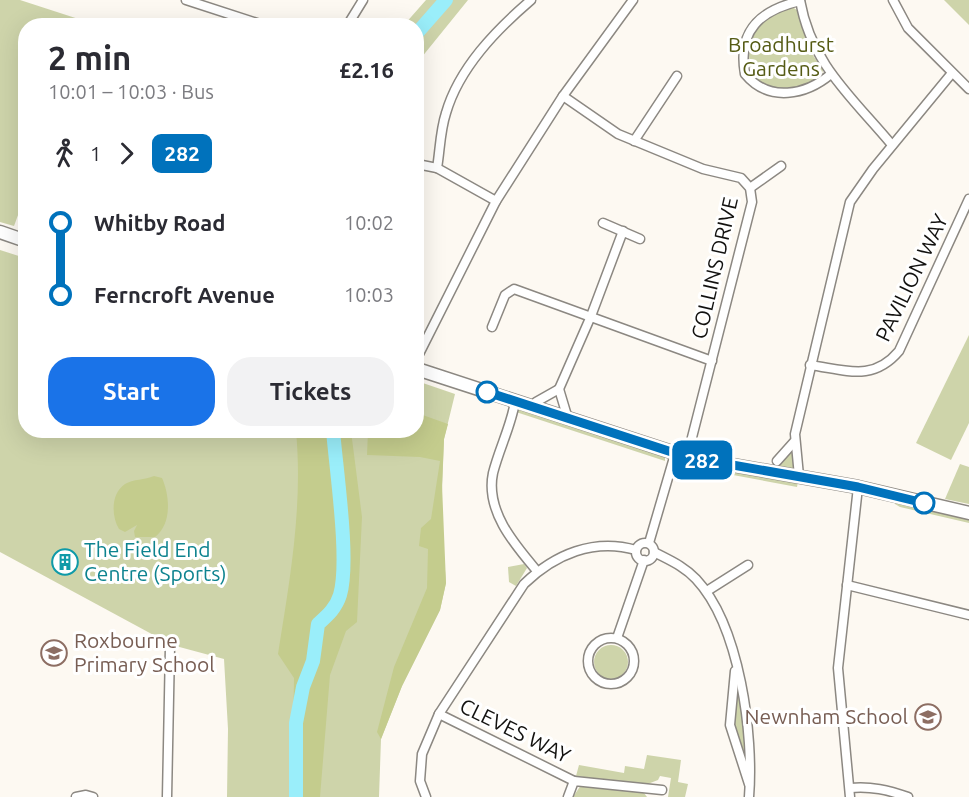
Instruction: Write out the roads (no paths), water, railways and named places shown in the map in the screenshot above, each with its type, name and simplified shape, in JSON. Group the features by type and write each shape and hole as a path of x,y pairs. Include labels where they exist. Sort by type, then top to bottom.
{"street":[{"path":"186,0 241,18"},
{"path":"352,18 363,0"},
{"path":"437,168 445,114 453,94 471,62 512,16 531,0"},
{"path":"424,344 496,201 563,96 633,0"},
{"path":"831,74 815,87 801,92 761,88 745,74 746,49 756,20 770,10 800,0 811,41 831,74 892,145"},
{"path":"893,0 908,28 969,89"},
{"path":"799,476 794,442 847,208 857,190 892,145 952,73"},
{"path":"634,141 677,76"},
{"name":"COLLINS DRIVE","path":"563,96 618,134 703,169 741,178 750,188 752,202 712,361 649,543"},
{"path":"424,165 437,168 496,201"},
{"path":"750,188 782,166"},
{"name":"PAVILION WAY","path":"810,365 874,371 889,363 899,351 969,200"},
{"path":"603,223 640,239"},
{"path":"568,418 560,389 623,231"},
{"path":"0,232 18,238"},
{"path":"492,327 505,296 514,289 712,361"},
{"path":"424,371 681,455 858,487 969,513"},
{"path":"533,408 536,402 560,389"},
{"path":"514,402 493,474 492,490 501,522 537,572"},
{"path":"777,460 794,442"},
{"path":"858,487 838,668 850,793 884,789 908,797"},
{"path":"636,550 641,544 649,543 654,552 686,569 707,591 718,613 741,682 750,744 749,797"},
{"path":"426,797 419,771 422,754 439,714 513,599 537,572 567,552 607,545 636,550"},
{"path":"636,550 637,555 644,560"},
{"path":"644,560 651,558 654,552"},
{"path":"617,638 644,560"},
{"path":"707,591 748,565"},
{"path":"847,585 969,615"},
{"path":"617,638 631,648 634,656 633,669 624,681 605,684 597,681 589,670 588,655 596,642 602,639 617,638"},
{"path":"167,797 170,647"},
{"path":"733,657 735,674 730,725 750,787"},
{"name":"CLEVES WAY","path":"439,714 574,781"},
{"path":"568,797 574,781 662,790"},
{"path":"76,797 86,795 93,797"}],"waterway":[{"path":"424,25 446,0"},
{"path":"296,797 296,723 303,687 313,661 318,624 336,604 343,580 343,538 334,438"}],"place":[{"name":"The Field End Centre (Sports)","path":"65,562"},
{"name":"Roxbourne Primary School","path":"54,653"},
{"name":"Newnham School","path":"928,717"}],"park label":[{"name":"Broadhurst Gardens","path":"781,57"}]}
